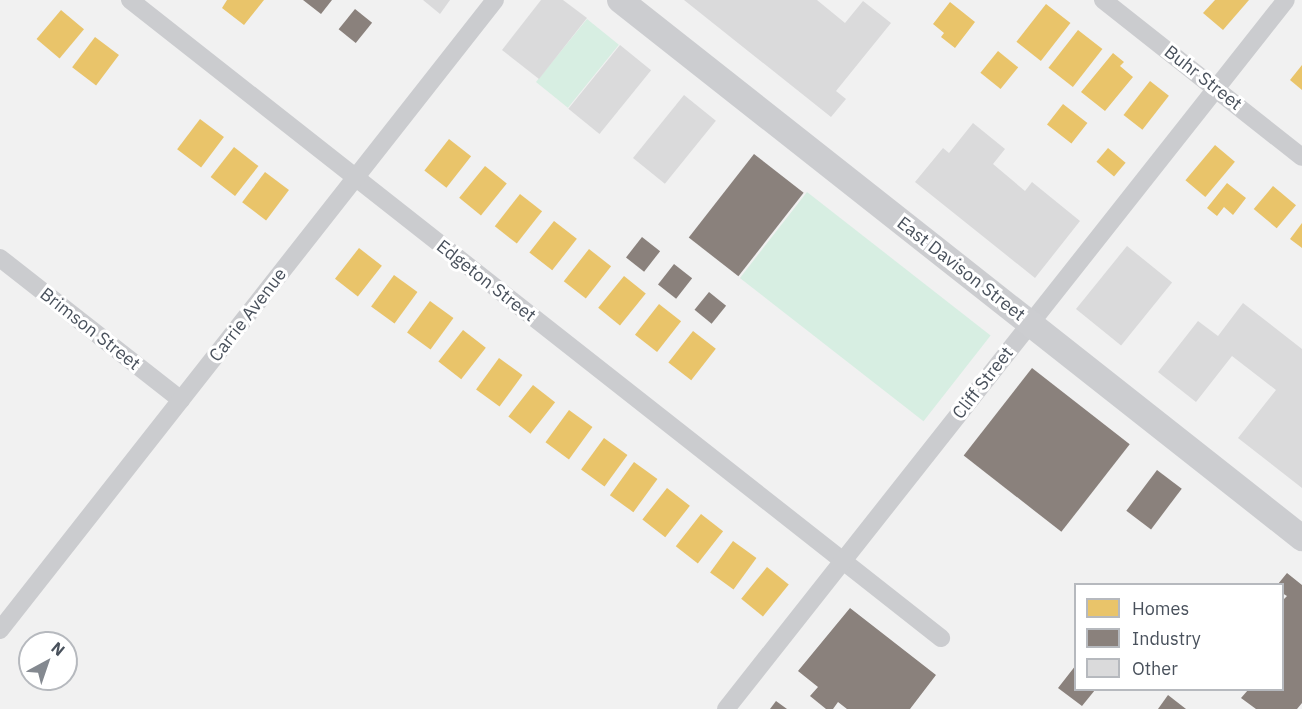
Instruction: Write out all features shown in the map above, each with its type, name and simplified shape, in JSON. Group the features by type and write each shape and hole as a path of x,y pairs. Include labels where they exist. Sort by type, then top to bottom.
{"main road":[{"name":"East Davison Street","path":"621,0 1302,538"}],"street":[{"name":"Edgeton Street","path":"130,0 941,638"},
{"name":"Carrie Avenue","path":"0,630 495,0"},
{"name":"Buhr Street","path":"1103,0 1302,157"},
{"name":"Cliff Street","path":"726,709 1286,0"},
{"name":"Brimson Street","path":"0,258 181,400"}],"green space":[{"path":"587,19 619,45 568,108 536,82"},
{"path":"807,192 991,335 923,421 740,278"}],"building: Homes":[{"path":"227,0 264,0 244,25 222,8"},
{"path":"1215,0 1249,0 1223,30 1203,13"},
{"path":"950,2 975,22 955,48 941,37 944,33 933,24"},
{"path":"1046,4 1070,23 1041,61 1016,42"},
{"path":"61,10 84,29 60,58 37,39"},
{"path":"1078,30 1102,49 1073,87 1048,68"},
{"path":"95,37 119,55 96,85 72,67"},
{"path":"998,51 1018,67 1001,89 980,73"},
{"path":"1113,53 1124,62 1120,66 1133,77 1105,111 1081,92"},
{"path":"1302,65 1302,90 1290,80"},
{"path":"1150,81 1169,96 1142,130 1124,115"},
{"path":"1063,104 1087,123 1071,144 1047,124"},
{"path":"200,119 224,137 201,167 177,149"},
{"path":"449,139 471,156 446,188 424,171"},
{"path":"1215,145 1235,162 1205,197 1185,180"},
{"path":"234,147 258,166 235,196 211,177"},
{"path":"1108,148 1126,163 1114,177 1096,162"},
{"path":"485,166 507,184 481,215 459,198"},
{"path":"265,172 289,190 266,220 242,202"},
{"path":"1227,183 1246,198 1233,215 1224,207 1217,216 1207,208"},
{"path":"1273,186 1296,205 1277,228 1254,209"},
{"path":"520,194 542,211 517,244 495,226"},
{"path":"554,221 577,239 552,270 529,253"},
{"path":"1302,223 1302,248 1290,239"},
{"path":"359,248 382,266 358,297 335,279"},
{"path":"589,249 611,266 586,299 564,281"},
{"path":"394,275 417,292 395,324 371,307"},
{"path":"624,276 646,294 620,325 598,308"},
{"path":"430,301 453,318 431,350 407,333"},
{"path":"659,304 681,321 657,352 635,335"},
{"path":"463,330 486,348 461,379 438,362"},
{"path":"693,331 716,349 691,380 668,363"},
{"path":"499,358 522,375 500,407 476,390"},
{"path":"533,385 555,402 530,434 508,417"},
{"path":"569,410 592,427 569,459 545,442"},
{"path":"604,438 627,455 605,487 581,470"},
{"path":"634,462 657,479 633,512 610,495"},
{"path":"667,488 690,506 665,537 642,520"},
{"path":"701,514 723,531 698,564 676,546"},
{"path":"733,541 756,558 734,590 710,573"},
{"path":"767,567 789,585 763,616 741,599"}],"building: Industry":[{"path":"303,0 332,0 321,14"},
{"path":"355,9 372,23 356,43 339,29"},
{"path":"754,154 804,193 738,276 689,238"},
{"path":"642,237 660,251 644,272 626,257"},
{"path":"674,264 692,278 676,299 658,284"},
{"path":"709,292 726,306 712,324 695,310"},
{"path":"1032,368 1130,444 1061,532 964,455"},
{"path":"1157,470 1182,489 1151,529 1126,511"},
{"path":"1287,573 1302,585 1302,703 1297,709 1256,709 1241,698 1247,691 1284,691 1284,599 1287,596 1284,594 1284,583 1279,583"},
{"path":"850,608 936,675 910,709 847,709 838,702 833,709 826,709 810,696 818,687 798,671"},
{"path":"1074,668 1074,691 1094,691 1082,706 1058,688"},
{"path":"1168,695 1186,709 1158,709"},
{"path":"776,701 787,709 770,709"}],"building: Other":[{"path":"423,0 450,0 440,14"},
{"path":"541,0 563,0 587,18 539,79 502,50"},
{"path":"684,0 817,0 845,23 863,1 891,23 836,91 846,99 831,117"},
{"path":"620,45 651,70 599,134 568,109"},
{"path":"684,95 716,121 665,184 633,158"},
{"path":"973,123 1005,149 993,164 1025,191 1032,182 1080,221 1035,278 915,182 943,148 949,153"},
{"path":"1127,246 1172,283 1121,345 1076,309"},
{"path":"1243,303 1302,349 1302,488 1238,438 1276,390 1232,356 1196,402 1158,372 1198,321 1218,336"}]}
